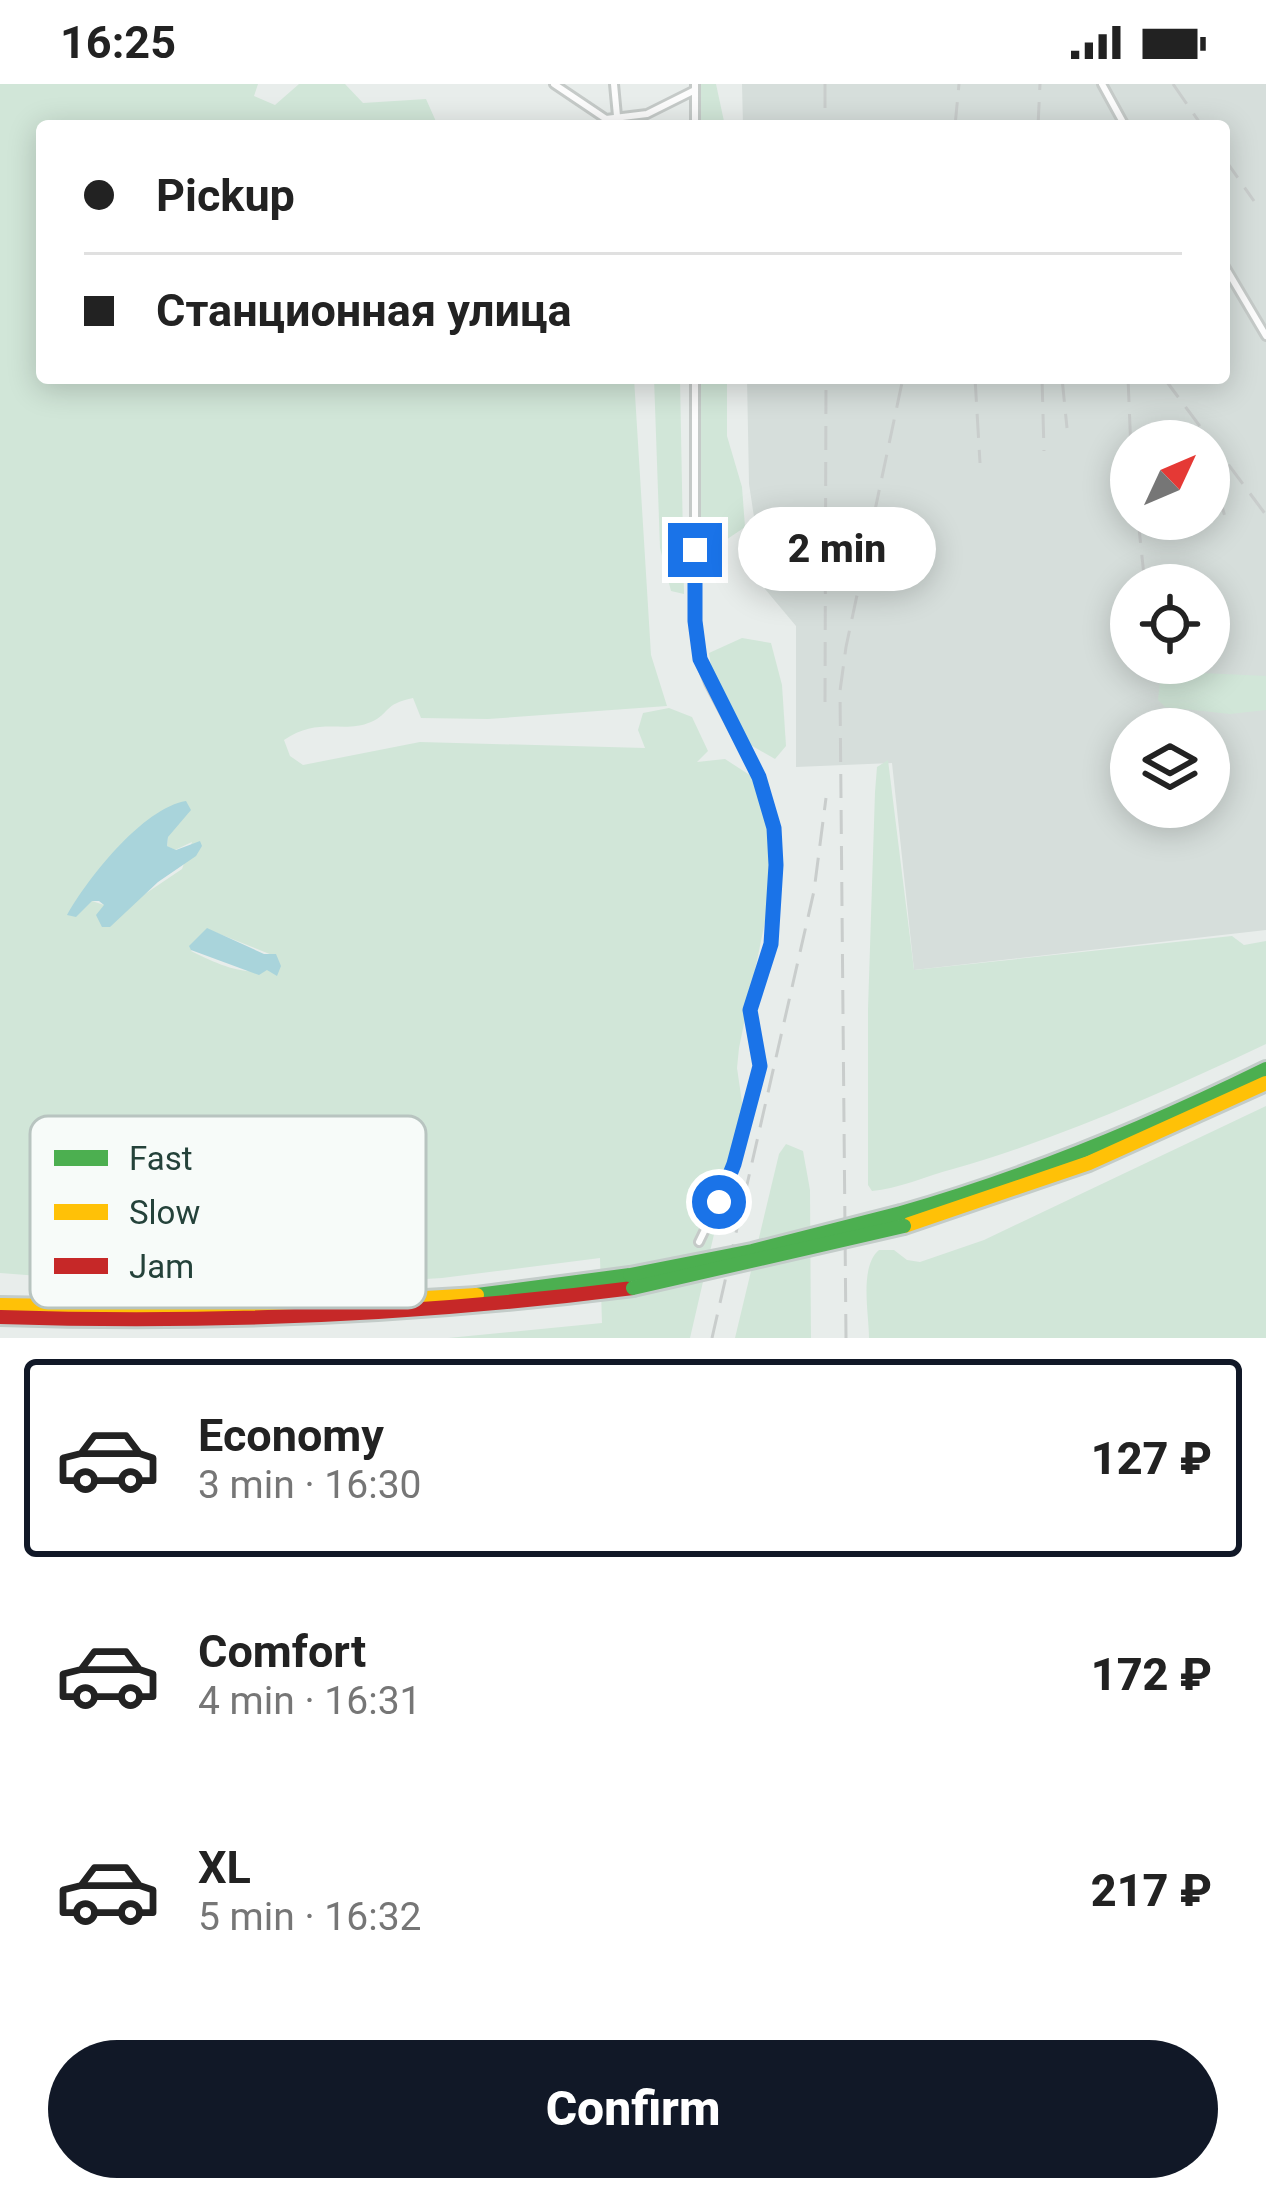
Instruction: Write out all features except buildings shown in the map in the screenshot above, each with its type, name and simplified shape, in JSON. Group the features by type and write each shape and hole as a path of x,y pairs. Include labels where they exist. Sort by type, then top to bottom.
{"highway":[{"path":"903,1220 1115,1140 1266,1070"},
{"path":"0,1317 272,1320 481,1306 631,1282 981,1203 1120,1151 1266,1083"},
{"path":"426,1299 631,1282"},
{"path":"0,1305 30,1306"},
{"path":"113,1308 272,1308"}],"street":[{"path":"554,84 605,119 647,114 695,87 695,120"},
{"path":"614,84 617,117"},
{"path":"1102,84 1122,120"},
{"path":"1230,275 1266,336"},
{"path":"695,384 695,621 700,659 759,777 774,828 776,884 767,967 750,1010 760,1066 729,1180 699,1242"}],"shaded area":[{"path":"742,84 1266,84 1266,930 914,970 892,763 796,767 796,626 765,589 749,484 747,384 1230,384 1230,120 743,120"}],"green space":[{"path":"0,84 258,84 254,96 275,105 299,84 345,84 363,103 426,99 435,120 36,120 36,384 634,384 651,655 667,706 488,719 421,718 413,698 396,703 371,722 309,729 284,740 290,756 303,765 420,742 645,748 638,730 643,713 669,708 692,717 708,751 697,762 725,759 762,783 773,822 775,873 739,1048 743,1109 690,1338 448,1338 602,1323 600,1258 426,1279 426,1116 30,1116 30,1275 0,1273","holes":["168,837 167,846 175,850 192,842 182,869 139,898 104,905 92,901","207,929 272,955 267,970 257,971 238,970 191,951"]},
{"path":"694,84 716,84 724,120 694,120"},
{"path":"654,384 680,384 684,594 671,591 660,548"},
{"path":"698,384 727,384 727,436 742,487 745,527 720,544 700,537"},
{"path":"742,638 771,643 782,685 786,746 775,759 747,743 713,679 709,653"},
{"path":"1230,674 1266,676 1266,710 1230,714 1230,708 1165,707 1158,700 1160,684 1230,684"},
{"path":"888,760 914,970 1232,936 1244,945 1266,941 1266,1044 1073,1128 993,1157 872,1191 868,1185 868,1009 875,792 877,767"},
{"path":"1266,1106 1266,1338 869,1338 867,1279 879,1250 894,1250 907,1260 920,1262 984,1240"},
{"path":"786,1144 803,1151 810,1190 811,1338 735,1338 779,1154"}],"water":[{"path":"186,801 191,810 168,837 167,846 176,850 200,841 196,856 158,882 110,927 102,927 96,915 104,905 99,901 92,901 76,917 67,915 135,830 169,806"},
{"path":"207,928 264,954 276,954 281,966 277,976 267,970 259,975 191,950 189,946"}],"railway":[{"path":"825,84 825,120"},
{"path":"956,120 959,84"},
{"path":"1038,120 1040,84"},
{"path":"1173,84 1198,120"},
{"path":"1230,167 1254,201"},
{"path":"825,702 826,384"},
{"path":"846,1338 840,691 902,384"},
{"path":"975,384 980,463"},
{"path":"1042,384 1044,451"},
{"path":"1063,384 1067,428"},
{"path":"1128,384 1130,420"},
{"path":"1168,384 1266,515"},
{"path":"1140,540 1143,564"},
{"path":"712,1338 814,891 826,798"}],"traffic: fast":[{"path":"901,1213 1087,1149 1266,1069"},
{"path":"630,1275 752,1251 901,1213"},
{"path":"633,1288 904,1226"},
{"path":"477,1295 630,1275"}],"traffic: slow":[{"path":"904,1226 1089,1163 1266,1083"},
{"path":"426,1298 477,1295"},
{"path":"0,1305 30,1306"},
{"path":"178,1308 254,1308"}],"traffic: jam":[{"path":"0,1317 317,1315 633,1288"}],"route":[{"path":"695,550 700,659 759,777 774,828 776,865 776,907 767,967 750,1010 760,1066 719,1202"}]}
